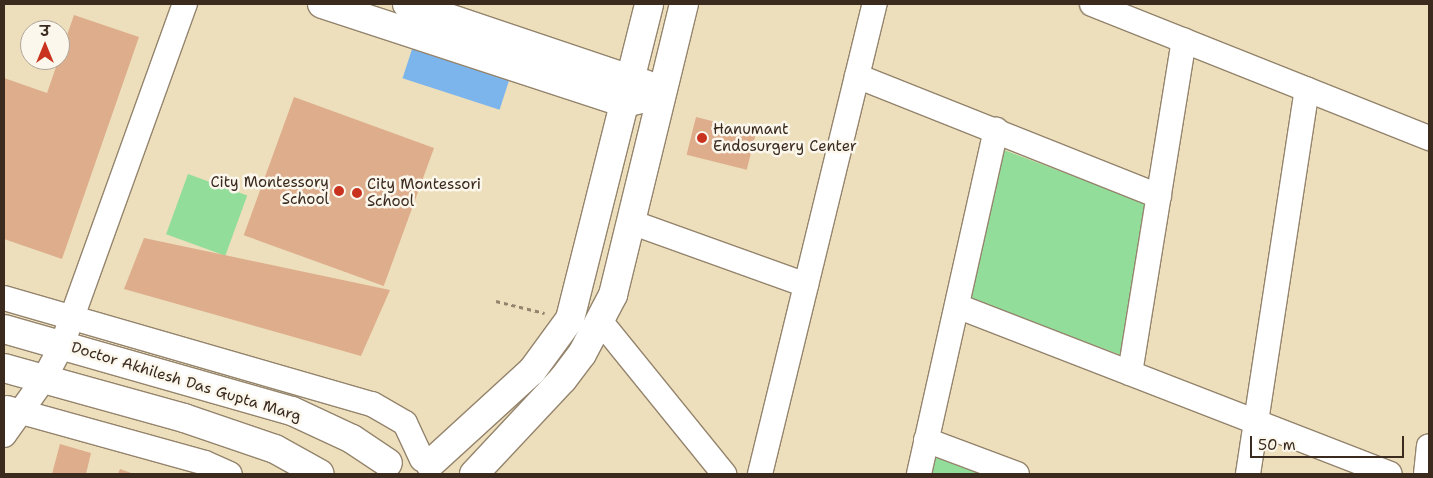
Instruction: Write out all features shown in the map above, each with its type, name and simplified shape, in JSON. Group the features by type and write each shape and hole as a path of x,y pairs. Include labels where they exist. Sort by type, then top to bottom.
{"street":[{"path":"4,435 12,410 44,380 62,345 185,4"},
{"path":"322,4 625,103 662,93"},
{"path":"407,4 631,77 662,93"},
{"path":"381,469 432,466 532,371 570,319 649,4"},
{"path":"474,474 563,379 601,322 613,295 684,4"},
{"path":"760,474 874,4"},
{"path":"1092,4 1429,138"},
{"path":"1130,373 1184,40"},
{"path":"857,76 1159,196"},
{"path":"1248,474 1308,89"},
{"path":"919,474 996,130"},
{"path":"631,222 806,285"},
{"path":"4,298 372,404 404,423 432,466"},
{"path":"957,306 1390,474"},
{"path":"601,322 724,474"},
{"name":"Doctor Akhilesh Das Gupta Marg","path":"4,329 292,411 352,439 381,469"},
{"path":"4,368 193,421 275,449 320,474"},
{"path":"12,410 205,463 230,474"},
{"path":"926,440 1017,474"},
{"path":"1426,474 1429,446"}],"path":[{"path":"496,301 570,319"}],"green space":[{"path":"1004,150 1147,204 1121,355 970,299"},
{"path":"188,174 247,196 225,256 166,234"},
{"path":"935,453 990,474 930,474"}],"water":[{"path":"414,43 511,75 500,110 403,78"}],"building":[{"path":"74,15 139,37 62,259 4,239 4,78 47,93 55,70 70,70 70,27"},
{"name":"City Montessory School","path":"294,97 434,148 384,286 244,235"},
{"path":"696,117 756,132 747,170 687,155"},
{"path":"144,238 390,290 361,356 124,289"},
{"path":"60,444 91,453 86,474 52,474"},
{"path":"120,469 134,474 118,474"}],"place":[{"name":"Hanumant Endosurgery Center","path":"702,138"},
{"name":"City Montessory School","path":"339,191"},
{"name":"City Montessori School","path":"357,193"}]}
